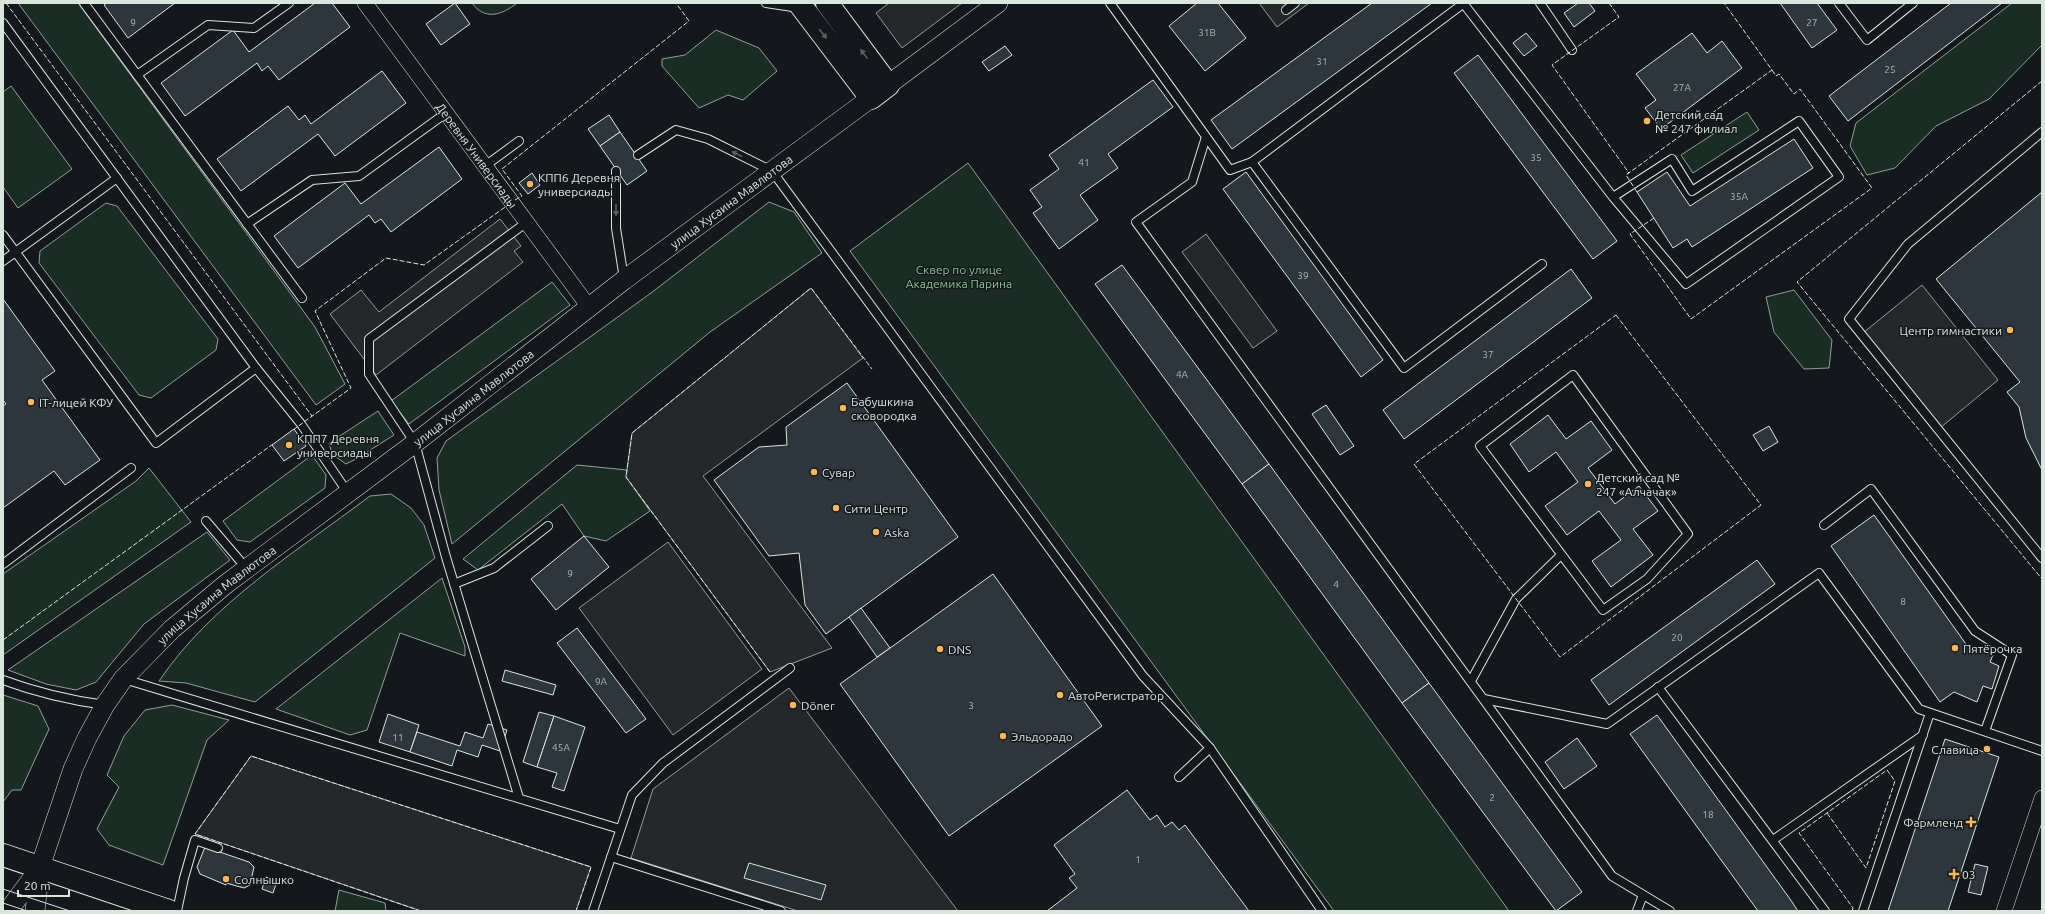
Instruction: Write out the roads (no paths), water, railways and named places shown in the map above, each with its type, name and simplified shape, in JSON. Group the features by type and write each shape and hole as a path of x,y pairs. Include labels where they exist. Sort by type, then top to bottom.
{"main road":[{"path":"827,3 879,91"},
{"path":"801,6 879,91"},
{"path":"3,854 169,911"}],"street":[{"name":"Деревня Универсиады","path":"365,3 589,307"},
{"name":"улица Хусаина Мавлютова","path":"40,867 72,769 105,705 123,678 172,629 247,569 415,443 624,280 998,3"},
{"path":"2004,911 2042,798"},
{"path":"8,911 40,867"},
{"path":"35,911 40,867"}],"lane":[{"path":"84,3 302,298"},
{"path":"138,75 208,25 254,28 289,3"},
{"path":"766,3 801,6"},
{"path":"1110,3 1230,170 1252,162 1463,3 1613,197 1686,284 1839,177 1799,121 1692,191 1672,159 1613,197"},
{"path":"1286,10 1296,3"},
{"path":"1540,3 1572,50"},
{"path":"1839,3 1867,40 1913,3"},
{"path":"3,23 256,368 301,424 348,492"},
{"path":"247,224 312,180 359,176 446,113"},
{"path":"638,155 676,130 708,139 772,171 1143,676 1210,748 1322,911"},
{"path":"2042,132 1908,244 1849,319 2042,558"},
{"path":"1206,137 1192,182 1136,222 1612,876 1670,911"},
{"path":"485,166 519,140"},
{"path":"1252,162 1404,368 1542,264"},
{"path":"616,171 616,228 624,280"},
{"path":"3,261 118,178"},
{"path":"519,798 454,584 415,443 369,374 368,339 527,222"},
{"path":"3,235 156,443 256,368"},
{"path":"1573,375 1688,534 1647,579 1603,610 1561,555 1480,446 1573,375"},
{"path":"3,564 131,468"},
{"path":"1824,525 1871,489 1974,631 2012,655 1985,732"},
{"path":"206,521 247,569"},
{"path":"454,584 494,568 548,526"},
{"path":"1471,681 1516,598 1561,555"},
{"path":"1484,700 1607,724 1820,574 1919,709 2042,750"},
{"path":"593,911 632,795 663,762 790,668"},
{"path":"123,678 620,829"},
{"path":"3,680 35,692 54,697 105,705"},
{"path":"1658,687 1825,911"},
{"path":"1863,911 1930,713"},
{"path":"1773,840 1923,735"},
{"path":"1179,777 1210,748"},
{"path":"177,911 184,878 196,840 218,848"},
{"path":"611,857 768,909 781,911"},
{"path":"1637,911 1643,895"}],"tram line":[{"path":"3,889 70,911"},
{"path":"3,903 27,911"}],"place":[{"name":"Детский сад № 247 филиал","path":"1647,121"},
{"name":"КПП6 Деревня универсиады","path":"530,184"},
{"name":"Центр гимнастики","path":"2010,330"},
{"name":"IT-лицей КФУ","path":"31,402"},
{"name":"Бабушкина сковородка","path":"843,408"},
{"name":"КПП7 Деревня универсиады","path":"289,445"},
{"name":"Сувар","path":"814,472"},
{"name":"Детский сад № 247 «Алчачак»","path":"1588,484"},
{"name":"Сити Центр","path":"836,508"},
{"name":"Aska","path":"876,532"},
{"name":"Пятёрочка","path":"1955,648"},
{"name":"DNS","path":"940,649"},
{"name":"АвтоРегистратор","path":"1060,695"},
{"name":"Döner","path":"793,705"},
{"name":"Эльдорадо","path":"1003,736"},
{"name":"Славица","path":"1987,749"},
{"name":"Фармленд","path":"1971,822"},
{"name":"03","path":"1954,874"},
{"name":"Солнышко","path":"226,879"}],"park label":[{"name":"Сквер по улице Академика Парина","path":"959,276"}]}
